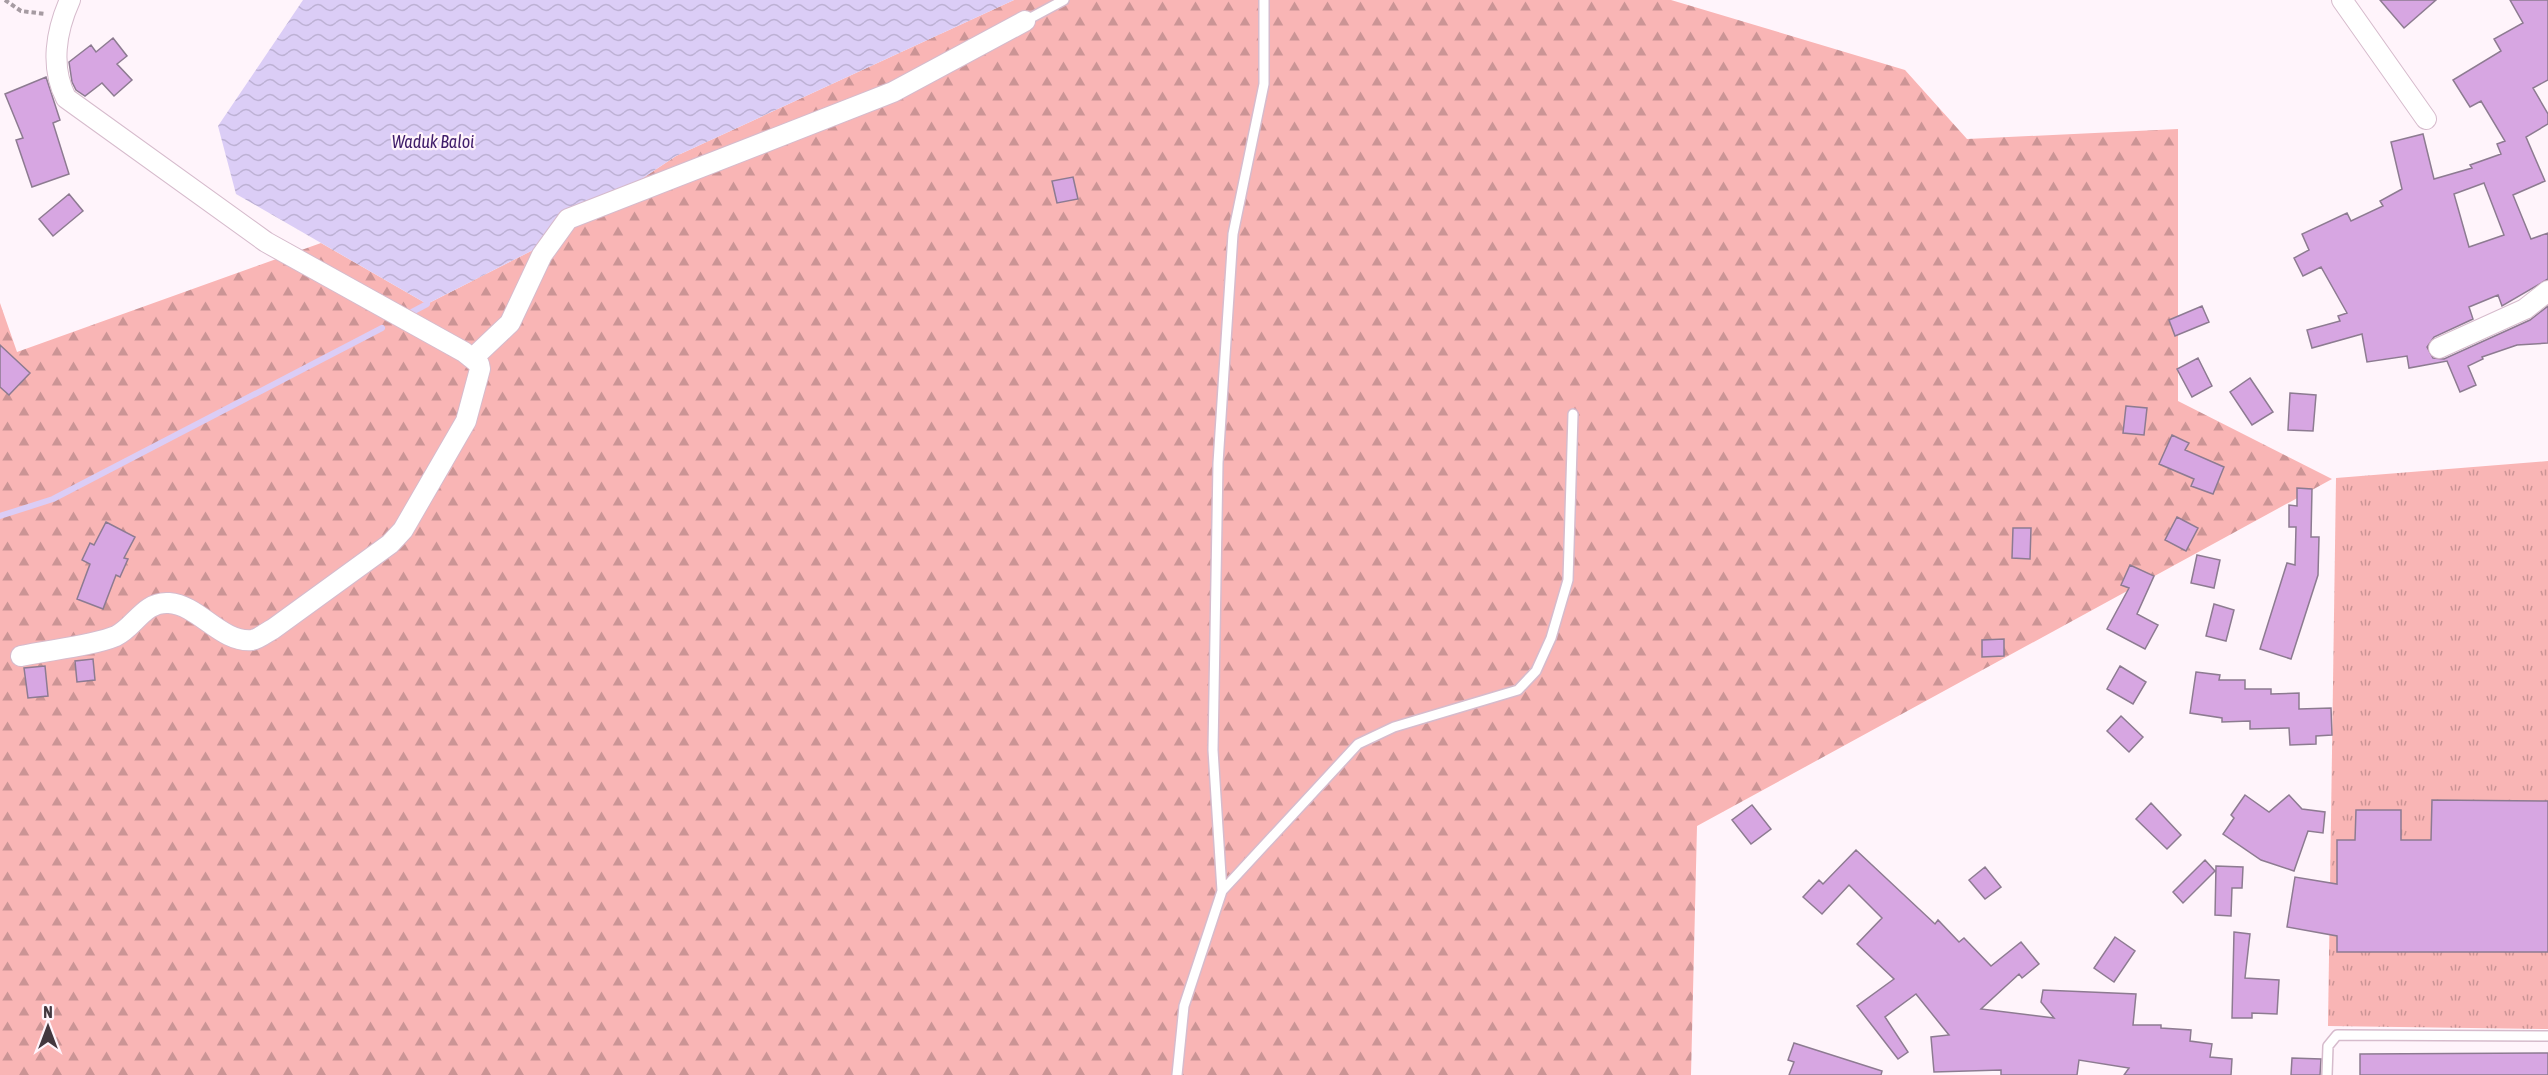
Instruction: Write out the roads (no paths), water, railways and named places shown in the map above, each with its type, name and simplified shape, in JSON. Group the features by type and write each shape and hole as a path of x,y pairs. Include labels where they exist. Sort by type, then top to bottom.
{"street":[{"path":"21,656 115,636 129,628 138,615 167,602 188,607 238,638 253,640 273,629 390,544 403,530 415,513 466,421 480,369 473,358 266,242 66,98 58,82 56,60 63,17 70,0"},
{"path":"2342,0 2426,119"},
{"path":"473,358 510,323 542,255 568,219 893,92 1025,21"},
{"path":"2439,348 2525,309 2548,291"}],"lane":[{"path":"1025,21 1064,0"},
{"path":"1177,1075 1184,1006 1222,891 1212,750 1218,463 1233,234 1264,84 1264,0"},
{"path":"1222,891 1358,744 1394,727 1518,690 1536,671 1551,638 1568,580 1574,414"},
{"path":"2327,1075 2328,1046 2337,1035 2548,1036"}],"water":[{"name":"Waduk Baloi","path":"303,0 1014,0 676,156 539,247 427,304 236,194 218,126"}],"waterway":[{"path":"412,312 427,304"},
{"path":"0,516 53,499 382,328"}]}
